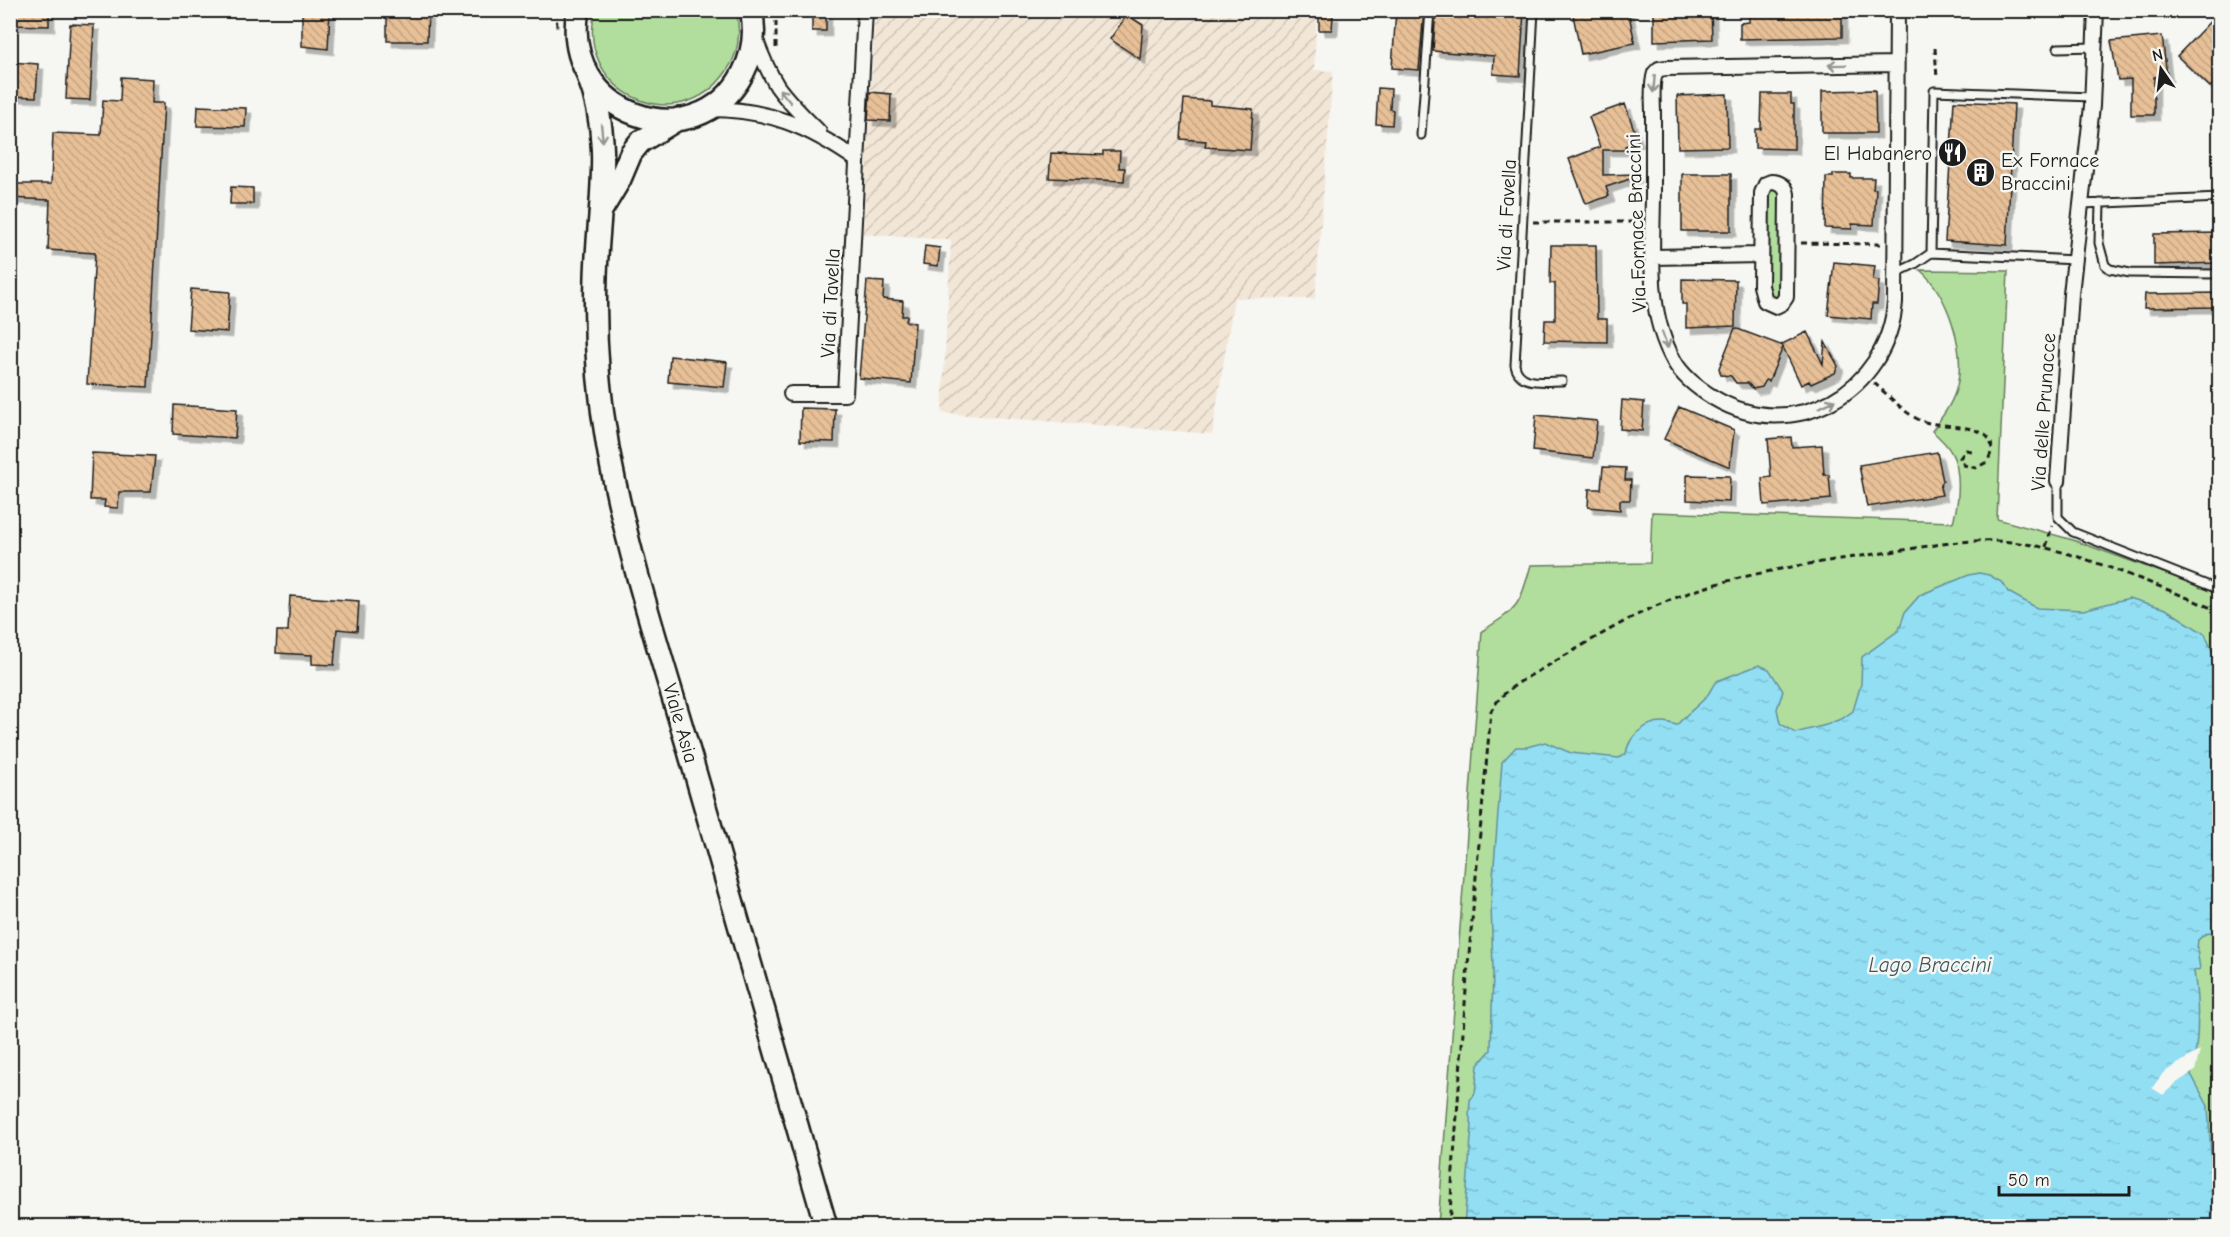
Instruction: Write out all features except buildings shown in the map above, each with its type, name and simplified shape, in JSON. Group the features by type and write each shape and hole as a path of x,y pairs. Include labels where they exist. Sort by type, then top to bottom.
{"main road":[{"name":"Viale Asia","path":"578,10 576,36 580,57 597,103 603,130 602,209 595,298 599,376 605,432 624,525 826,1227"},
{"path":"751,10 754,36"},
{"path":"602,209 640,142 678,119 707,109 720,101 740,79 765,10"},
{"path":"588,76 602,94 620,108 648,118 678,119"}],"street":[{"name":"Via di Tavella","path":"791,393 845,394 864,10"},
{"name":"Via Fornace Braccini","path":"1896,64 1659,69 1654,78 1655,306 1667,347 1677,366 1687,377 1719,401 1761,414 1794,414 1815,409 1836,399 1866,376 1881,352 1892,325 1895,302 1897,10"},
{"name":"Via delle Prunacce","path":"2058,481 2064,384 2092,97 2096,10"},
{"path":"754,36 767,68 789,102 825,138 857,160"},
{"path":"707,109 754,111 775,117 825,138"},
{"path":"1771,182 1781,184 1787,192 1787,243 1786,297 1779,305 1768,304 1762,297 1762,193 1766,184 1771,182"},
{"path":"1653,256 1761,255"}],"lane":[{"path":"1420,135 1430,10"},
{"name":"Via di Favella","path":"1534,10 1515,365 1517,374 1522,379 1562,381"},
{"path":"2058,48 2094,47"},
{"path":"1931,253 1934,91 2092,97"},
{"path":"2082,204 2220,198"},
{"path":"2100,204 2099,243 2105,265 2110,269 2130,273 2214,274"},
{"path":"1896,273 1931,253 2075,260"},
{"name":"Via delle Prunacce","path":"2058,481 2058,517 2079,535 2220,590"}],"path":[{"path":"1935,48 1937,91"},
{"path":"1522,222 1653,222"},
{"path":"1787,243 1896,243"},
{"path":"1866,376 1923,422 1969,427 1980,432 1991,447 1988,462 1976,468 1964,465 1960,458 1961,455 1966,450 1972,451"},
{"path":"2046,547 2050,529 2058,517"},
{"path":"1449,1227 1482,801 1491,711 1498,698 1515,685 1621,624 1698,590 1797,566 1936,546 1996,541 2046,547 2076,555 2165,588 2220,612"}],"shaded area":[{"path":"875,11 1317,11 1314,70 1333,71 1315,299 1234,298 1212,434 942,413 951,240 863,234"}],"green space":[{"path":"595,11 736,11 738,35 734,58 726,72 706,93 682,103 658,104 635,98 615,84 600,64 593,40"},
{"path":"1776,188 1781,194 1781,292 1779,297 1771,298 1767,288 1768,190"},
{"name":"Lago Braccini","path":"1920,270 2008,271 1997,519 2073,540 2219,593 2219,1226 1438,1226 1482,631 1504,617 1516,605 1531,565 1650,563 1652,512 1953,522 1958,496 1957,468 1949,449 1932,431 1947,410 1957,386 1959,356 1957,340 1939,293"}],"water":[{"name":"Lago Braccini","path":"1979,573 1989,575 2003,583 2008,592 2037,608 2083,610 2129,598 2166,609 2205,634 2219,667 2220,879 2217,880 2217,888 2220,931 2205,934 2198,940 2200,969 2194,971 2198,1010 2197,1036 2191,1074 2208,1106 2214,1226 1464,1226 1472,1125 1469,1115 1470,1100 1475,1093 1478,1065 1491,1050 1493,969 1491,903 1502,762 1516,747 1527,747 1545,742 1571,753 1619,758 1626,754 1634,736 1644,728 1663,722 1677,725 1706,697 1717,681 1759,665 1769,669 1783,691 1777,709 1780,723 1795,733 1826,725 1853,711 1861,684 1862,657 1899,630 1905,612 1920,595"}],"pier":[{"path":"2200,1050 2195,1071 2163,1095 2152,1088 2163,1073"}],"place":[{"name":"El Habanero","path":"1953,153"},
{"name":"Ex Fornace Braccini","path":"1980,172"}]}
